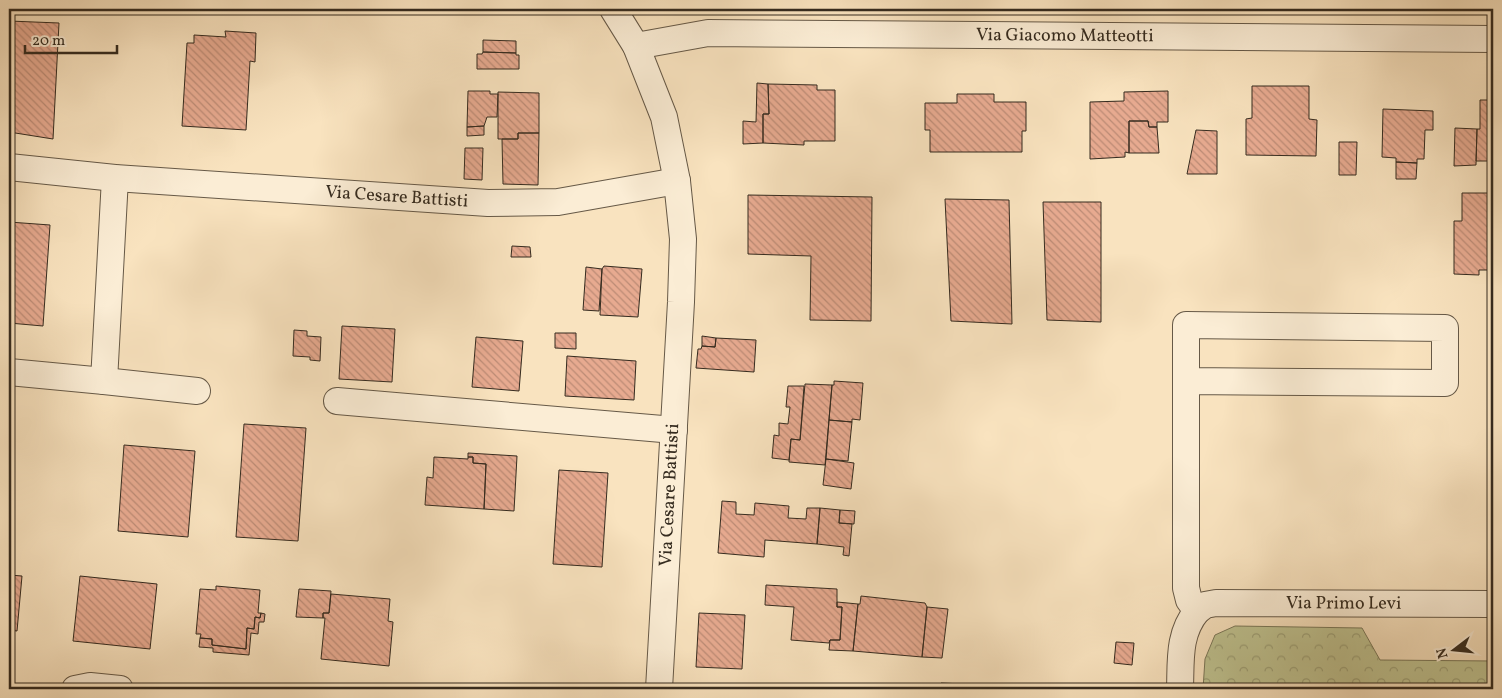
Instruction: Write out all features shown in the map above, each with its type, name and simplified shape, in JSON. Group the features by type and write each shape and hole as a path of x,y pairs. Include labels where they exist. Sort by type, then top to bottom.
{"street":[{"name":"Via Cesare Battisti","path":"613,9 636,46 664,116 677,181 683,239 659,689"},
{"name":"Via Giacomo Matteotti","path":"636,46 708,33 1493,40"},
{"name":"Via Cesare Battisti","path":"9,167 114,178 488,204 558,202 677,181"},
{"path":"104,381 114,178"},
{"path":"1180,689 1182,636 1188,622 1196,611 1189,600 1186,588 1186,381 1186,325 1445,328 1445,383 1186,381"},
{"path":"9,372 197,391"},
{"path":"337,401 674,430"},
{"name":"Via Primo Levi","path":"1196,611 1205,605 1216,603 1493,604"},
{"path":"75,689 90,686 120,689"}],"green space":[{"path":"1235,626 1362,628 1380,660 1493,661 1493,689 1203,689 1205,659 1215,635"}],"building":[{"path":"9,21 59,23 53,139 9,132"},
{"path":"225,31 256,33 255,62 250,61 246,130 182,126 187,43 194,43 194,35 226,37"},
{"path":"483,40 516,41 516,53 483,52"},
{"path":"483,52 516,53 516,55 519,55 519,69 477,69 477,54 482,54"},
{"path":"757,83 768,84 769,114 763,114 763,143 743,144 743,121 756,122"},
{"path":"768,84 817,85 817,90 835,90 835,141 804,141 804,145 763,143 763,114 769,114"},
{"path":"1252,86 1309,86 1309,119 1317,120 1316,156 1246,155 1246,119 1252,118"},
{"path":"468,91 490,91 490,94 498,94 497,117 487,117 484,126 467,127"},
{"path":"1168,91 1168,122 1157,122 1157,127 1149,127 1148,121 1129,121 1129,153 1125,152 1125,157 1090,159 1090,102 1124,101 1124,92"},
{"path":"498,92 539,93 539,133 518,133 518,139 498,139"},
{"path":"957,94 994,94 994,102 1026,102 1026,131 1022,131 1022,152 930,152 930,130 925,130 925,103 957,103"},
{"path":"1480,100 1493,100 1493,161 1476,161 1477,129 1480,129"},
{"path":"1383,109 1433,111 1433,130 1425,130 1424,159 1417,159 1417,163 1396,162 1396,158 1382,157"},
{"path":"1129,121 1148,121 1149,127 1157,127 1159,153 1129,153"},
{"path":"484,126 484,135 467,136 467,127"},
{"path":"1455,128 1477,129 1476,165 1454,166"},
{"path":"1196,130 1217,131 1217,174 1187,174"},
{"path":"518,133 539,133 538,185 503,184 502,139 518,139"},
{"path":"1339,142 1357,142 1356,175 1339,175"},
{"path":"465,148 483,148 482,180 464,179"},
{"path":"1396,162 1417,163 1416,179 1396,179"},
{"path":"1462,193 1493,193 1493,270 1479,270 1479,275 1454,274 1454,221 1462,221"},
{"path":"748,195 872,197 871,321 810,320 811,256 748,254"},
{"path":"945,199 1009,200 1012,324 951,321"},
{"path":"1043,202 1101,202 1101,322 1047,320"},
{"path":"9,222 50,225 43,326 9,323"},
{"path":"512,246 530,247 531,257 511,257"},
{"path":"604,266 642,269 638,317 600,315 602,269"},
{"path":"586,267 602,269 599,311 583,310"},
{"path":"342,326 395,329 392,382 339,379"},
{"path":"294,330 307,331 307,336 321,337 320,361 310,360 310,357 293,356"},
{"path":"555,333 576,333 576,349 555,348"},
{"path":"702,336 716,338 715,347 702,346"},
{"path":"476,337 523,341 519,391 472,387"},
{"path":"716,338 756,340 754,372 696,368 698,349 701,349 702,346 715,347"},
{"path":"567,356 636,361 634,400 565,396"},
{"path":"834,381 863,383 860,420 852,419 852,422 829,420"},
{"path":"805,384 832,385 825,465 789,462 791,439 800,440"},
{"path":"788,386 804,386 800,440 791,439 789,460 772,458 774,435 779,436 779,423 788,424 790,407 786,407"},
{"path":"829,420 852,422 848,461 826,459"},
{"path":"244,424 306,428 298,541 236,537"},
{"path":"124,445 195,451 188,537 118,531"},
{"path":"468,453 517,456 514,511 484,509 486,464 473,463 473,457 468,457"},
{"path":"434,457 468,459 468,457 473,457 473,463 486,464 484,509 425,505 427,477 433,478"},
{"path":"826,459 854,463 851,489 823,485"},
{"path":"559,470 608,473 602,567 553,564"},
{"path":"722,501 736,502 736,514 754,515 755,503 789,506 788,518 806,519 807,508 820,508 817,544 765,540 764,557 718,553"},
{"path":"820,508 840,510 839,523 852,524 849,556 843,555 844,547 817,544"},
{"path":"840,510 855,511 854,524 839,523"},
{"path":"9,575 22,576 17,631 9,630"},
{"path":"80,576 157,584 150,649 73,641"},
{"path":"766,585 837,589 837,607 842,607 840,640 830,640 829,643 791,640 794,607 765,605"},
{"path":"216,586 260,590 258,613 261,613 260,618 255,617 254,629 247,628 246,649 212,645 212,639 200,638 201,634 196,634 200,589 216,590"},
{"path":"299,589 331,591 329,613 323,613 323,618 296,617"},
{"path":"331,594 390,599 388,621 393,622 389,666 321,659 325,618 323,618 323,613 329,613"},
{"path":"861,596 925,603 927,607 922,657 853,651 858,604 860,604"},
{"path":"837,602 858,604 853,651 829,650 830,640 840,640 842,607 837,607"},
{"path":"927,607 948,609 942,658 922,657"},
{"path":"261,613 265,614 264,622 259,622 258,634 251,633 249,655 213,652 213,648 199,647 200,638 212,639 212,645 246,649 247,628 254,629 255,617 260,618"},
{"path":"699,613 745,615 742,669 696,667"},
{"path":"1116,642 1134,643 1132,665 1114,663"},
{"path":"941,683 964,684 964,689 940,689"}]}
